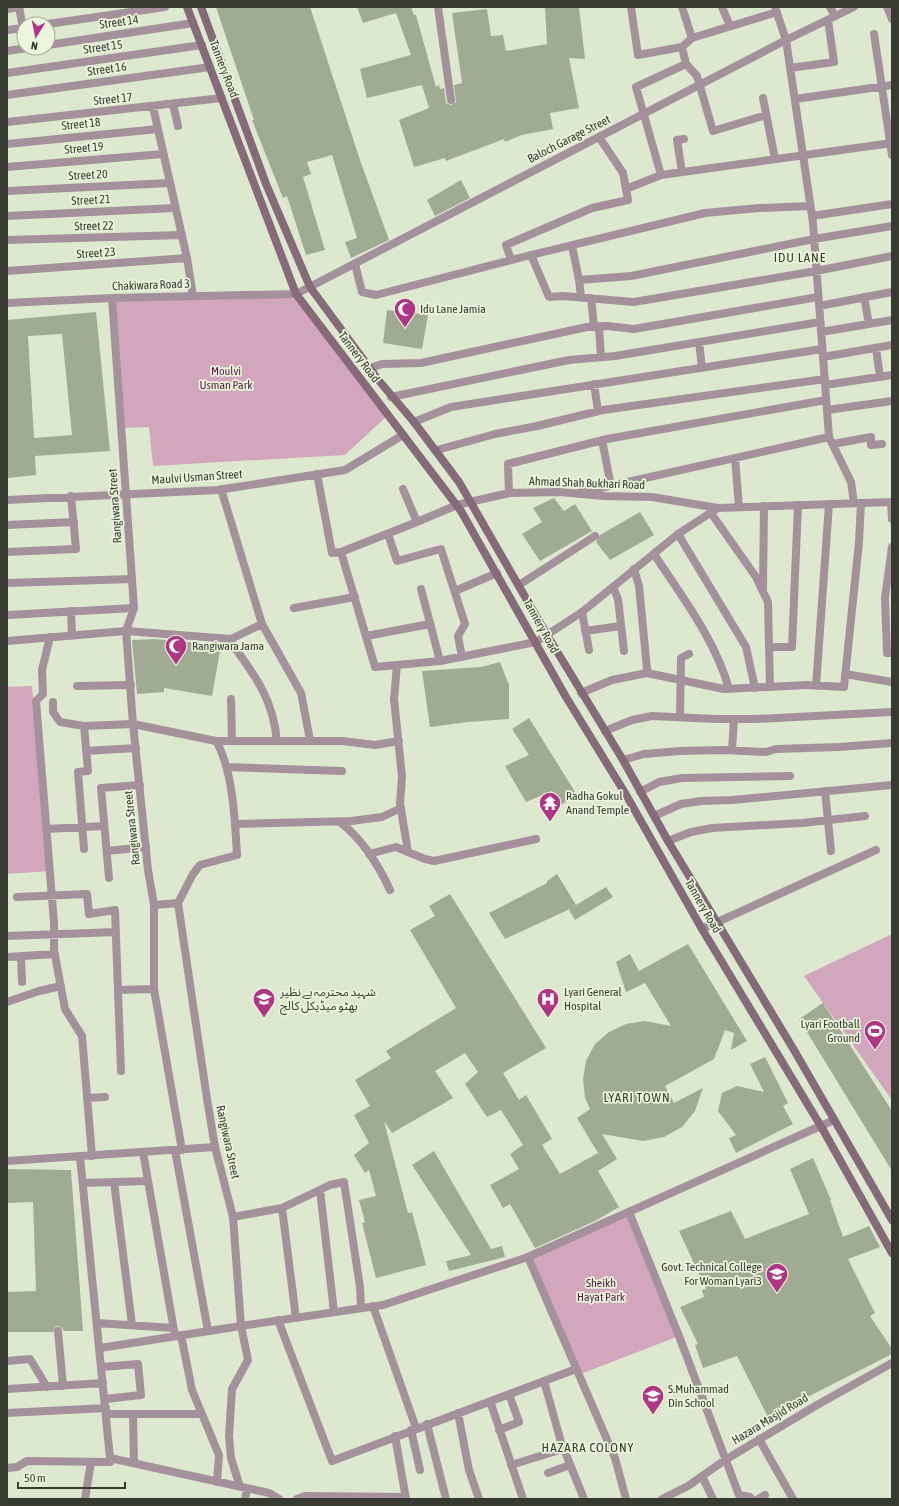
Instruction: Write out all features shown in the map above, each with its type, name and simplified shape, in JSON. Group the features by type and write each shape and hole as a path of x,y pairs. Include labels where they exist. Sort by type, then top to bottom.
{"main road":[{"name":"Tannery Road","path":"187,7 296,294 457,505 497,573 566,697 633,807 702,929 821,1127 892,1253"},
{"name":"Tannery Road","path":"202,7 266,184 310,287 391,397 437,450 470,501 547,635 623,760 668,841 892,1220"}],"street":[{"path":"7,9 19,7"},
{"path":"56,23 165,7"},
{"path":"438,7 451,100"},
{"path":"582,693 612,680 647,673 730,689 816,686 844,687 860,542 858,503 851,482 831,440 826,400 812,216 786,40 776,10 692,38 682,47 638,54 631,7"},
{"path":"682,7 692,38"},
{"path":"722,7 730,26"},
{"path":"790,68 834,62 830,7"},
{"name":"Baloch Garage Street","path":"296,294 786,40 854,7"},
{"path":"887,7 892,19"},
{"name":"Street 14","path":"56,44 194,23"},
{"path":"874,34 892,155"},
{"name":"Street 15","path":"7,73 202,45"},
{"path":"682,47 686,64 697,76 713,131 766,115"},
{"path":"661,175 636,87 686,64"},
{"name":"Street 16","path":"7,95 210,67"},
{"path":"794,99 892,85"},
{"name":"Street 17","path":"7,122 153,107 222,98"},
{"path":"763,98 775,159"},
{"path":"173,104 178,126"},
{"path":"153,107 187,258 193,296"},
{"name":"Street 18","path":"7,144 158,129"},
{"path":"511,260 506,245 592,208 628,200 623,173 600,137"},
{"path":"682,172 677,140 684,139"},
{"path":"626,189 661,175 891,143"},
{"name":"Street 19","path":"7,167 163,154"},
{"name":"Street 20","path":"7,192 170,183"},
{"path":"812,216 892,204"},
{"path":"355,264 362,292 376,295 531,255 705,213 759,208 810,206"},
{"name":"Street 21","path":"7,216 176,208"},
{"path":"579,280 631,276 814,239 892,226"},
{"name":"Street 22","path":"7,240 182,235"},
{"path":"572,246 582,297"},
{"path":"531,255 548,297 582,297 634,302 816,271 892,256"},
{"name":"Street 23","path":"7,271 187,258"},
{"path":"819,306 892,292"},
{"name":"Chakiwara Road 3","path":"7,303 112,298 296,294"},
{"path":"370,368 382,364 421,363 596,327 634,328 818,297"},
{"path":"864,297 869,324"},
{"name":"Rangiwara Street","path":"112,298 134,608 126,631 133,724 146,847 154,905 154,989 208,1331"},
{"path":"591,298 602,357"},
{"path":"821,332 892,320"},
{"path":"391,397 569,360 602,357 820,322"},
{"path":"699,342 702,368"},
{"path":"414,422 451,407 702,368 892,345"},
{"path":"876,348 880,377"},
{"path":"437,450 495,434 537,426 598,411 892,375"},
{"path":"594,384 598,411"},
{"path":"509,493 508,464 602,440 826,400"},
{"path":"827,410 892,401"},
{"name":"Maulvi Usman Street","path":"7,500 221,489 345,470 403,435"},
{"path":"576,494 734,458 831,440 871,437 871,445 882,444"},
{"path":"602,440 611,486"},
{"path":"734,458 739,507"},
{"path":"317,474 332,553 341,552 375,667 440,662 536,642"},
{"path":"221,489 262,624 301,693 310,740"},
{"path":"403,489 417,522"},
{"name":"Ahmad Shah Bukhari Road","path":"341,552 457,505 509,493 652,497 714,511 739,507 892,502"},
{"path":"7,552 76,549 71,496"},
{"path":"892,502 892,518"},
{"path":"816,686 828,504"},
{"path":"769,647 792,647 798,505"},
{"path":"763,592 764,506"},
{"path":"714,511 756,577 768,602 770,687"},
{"name":"Ahmad Shah Bukhari Road","path":"536,642 582,612 678,534 714,511"},
{"path":"7,525 74,522"},
{"path":"388,534 397,561 441,549 465,624 458,636 462,657"},
{"path":"678,534 746,647 755,688"},
{"path":"519,585 595,536"},
{"path":"892,547 885,598 887,653 892,653"},
{"path":"654,554 713,646 722,665 730,689"},
{"path":"634,570 639,586 647,669"},
{"path":"455,591 497,573"},
{"path":"7,583 132,579"},
{"path":"613,587 618,599 624,651"},
{"path":"421,589 440,662"},
{"path":"294,608 355,597"},
{"path":"7,615 134,608"},
{"path":"71,611 72,636"},
{"path":"582,612 589,650"},
{"path":"7,641 126,631 231,639 262,624"},
{"path":"366,636 430,624"},
{"path":"585,631 621,626"},
{"path":"50,637 42,670 43,694 36,701 52,896 55,954 65,1009 82,1036 92,1156"},
{"path":"231,639 232,644 256,676 270,704 277,741"},
{"path":"680,717 682,680 681,658 688,654"},
{"path":"397,665 394,699 402,777 401,808 408,852"},
{"path":"845,674 892,682"},
{"path":"77,686 130,684"},
{"path":"231,699 232,741"},
{"path":"53,702 53,712 60,722 84,726 133,724 216,741 310,740 375,744 399,742"},
{"path":"605,731 632,720 652,716 734,719 892,712"},
{"path":"732,750 734,719"},
{"path":"84,726 88,772 78,772 84,849"},
{"path":"154,905 178,903 193,874 200,865 237,855 235,824 227,767 224,754 216,741"},
{"path":"623,760 644,754 680,751 732,750 766,752 776,749 839,747 892,743"},
{"path":"86,751 136,748"},
{"path":"227,767 342,772"},
{"path":"640,792 658,782 682,778 790,776"},
{"path":"109,878 101,788 140,785"},
{"path":"654,816 681,804 701,801 732,800 892,785"},
{"path":"825,791 831,851"},
{"path":"235,824 340,822 382,817 401,808"},
{"path":"668,841 691,832 712,828 802,823 865,816"},
{"path":"340,822 353,832 380,868 390,890"},
{"path":"46,828 104,826"},
{"path":"369,854 396,847 434,861 536,838"},
{"path":"107,850 146,847"},
{"path":"702,929 876,850"},
{"path":"17,898 87,894 89,914 115,910 121,1072"},
{"name":"Rangiwara Street","path":"178,903 215,1147 233,1216 241,1326 248,1360 232,1389 229,1436 231,1458 244,1488"},
{"path":"7,934 54,935 116,932"},
{"path":"7,957 55,954"},
{"path":"21,956 22,982"},
{"path":"7,1002 39,990 61,986"},
{"path":"118,990 154,989"},
{"path":"87,1098 105,1097"},
{"path":"100,1348 176,1333 208,1331 373,1306 528,1257 834,1120"},
{"path":"7,1161 215,1147"},
{"path":"143,1152 176,1333 192,1390 219,1455 217,1482"},
{"path":"7,1468 17,1467 27,1461 110,1462 102,1367 80,1157"},
{"path":"83,1183 148,1181"},
{"path":"114,1182 132,1325"},
{"path":"233,1216 282,1208 320,1190 344,1182 360,1287 361,1308"},
{"path":"320,1190 334,1312"},
{"path":"282,1208 296,1318"},
{"path":"629,1212 681,1342 739,1495 750,1497 751,1499"},
{"path":"528,1257 615,1458 626,1499"},
{"path":"373,1306 413,1429 420,1470"},
{"path":"278,1320 332,1461 413,1429 576,1369"},
{"path":"97,1323 132,1325 176,1333"},
{"path":"58,1331 63,1386"},
{"path":"7,1361 30,1359 47,1387"},
{"name":"Hazara Masjid Road","path":"667,1498 688,1486 725,1460 759,1439 892,1363"},
{"path":"102,1367 138,1364 141,1395 105,1399"},
{"path":"544,1381 563,1449 584,1499"},
{"path":"7,1390 103,1383"},
{"path":"499,1430 519,1422 509,1394"},
{"path":"490,1401 523,1499"},
{"path":"7,1414 106,1411 133,1414 202,1414"},
{"path":"458,1413 469,1470 479,1499"},
{"path":"133,1414 134,1463"},
{"path":"427,1424 446,1499"},
{"path":"297,1499 305,1496 406,1498 395,1436"},
{"path":"759,1439 792,1499"},
{"path":"511,1466 563,1449"},
{"path":"110,1458 269,1493 279,1499"},
{"path":"85,1499 91,1462"},
{"path":"548,1473 570,1465"},
{"path":"702,1476 713,1499"},
{"path":"244,1488 245,1499"}],"green space":[{"name":"Moulvi Usman Park","path":"296,294 388,415 345,455 153,466 149,427 122,428 112,298"},
{"path":"32,686 50,871 7,874 7,687"},
{"name":"Lyari Football Ground","path":"892,934 892,1100 804,976"},
{"name":"Sheikh Hayat Park","path":"629,1212 679,1336 578,1375 528,1257"}],"building":[{"path":"216,7 310,7 360,160 389,240 351,258 345,242 357,238 332,155 307,162 311,174 303,177 325,250 306,255 287,196 283,198 252,120 254,120"},
{"path":"357,7 411,7 414,15 416,15 436,87 439,85 440,89 444,88 446,103 451,105 456,102 454,85 462,83 452,13 487,9 491,36 503,35 506,51 547,44 545,7 579,7 585,59 569,58 579,108 550,113 553,129 522,135 505,142 504,139 446,161 445,158 414,167 399,120 429,108 422,85 367,98 360,69 411,55 396,13 363,23"},
{"path":"461,180 470,198 435,216 427,200"},
{"name":"Idu Lane Jamia","path":"387,310 428,315 422,349 383,343"},
{"path":"96,312 110,451 35,456 36,475 7,478 7,320","holes":["62,334 72,435 34,438 28,336"]},
{"path":"554,498 564,511 575,504 592,531 540,561 522,534 542,522 533,508"},
{"path":"640,512 654,535 610,560 596,542 600,535"},
{"name":"Rangiwara Jama","path":"154,639 221,645 212,696 164,688 164,692 137,694 132,640"},
{"path":"500,662 509,685 509,719 430,727 422,671 481,667"},
{"path":"529,718 577,795 561,805 552,791 526,802 505,766 529,755 512,729"},
{"path":"557,874 576,905 606,887 613,897 575,920 569,910 572,908 505,939 489,913 547,883 547,881"},
{"path":"450,894 546,1048 503,1073 519,1100 526,1095 552,1139 542,1145 560,1174 598,1153 577,1118 590,1109 585,1098 583,1079 586,1061 595,1044 609,1032 626,1024 645,1021 671,1026 645,983 626,992 616,962 630,954 639,971 688,944 747,1041 731,1050 734,1033 725,1030 714,1059 665,1086 674,1103 703,1088 695,1111 682,1127 664,1137 643,1141 602,1134 617,1159 598,1171 619,1207 595,1221 535,1248 510,1204 503,1208 490,1185 519,1169 510,1154 523,1145 501,1110 487,1117 465,1084 478,1072 465,1053 435,1071 453,1098 392,1133 384,1121 408,1213 412,1212 426,1265 376,1278 362,1223 365,1222 359,1200 376,1196 369,1170 365,1173 354,1155 369,1143 354,1115 370,1106 355,1080 391,1058 386,1051 456,1008 410,930 435,916 429,906"},
{"path":"823,1003 892,1111 892,1171 799,1019"},
{"path":"765,1057 788,1103 783,1106 793,1124 736,1153 729,1138 736,1135 718,1111 722,1093 737,1086 764,1092 750,1064"},
{"path":"434,1151 491,1249 502,1246 505,1257 449,1271 446,1261 471,1255 412,1165"},
{"path":"813,1158 831,1200 843,1237 869,1226 880,1247 848,1259 875,1313 870,1316 892,1349 892,1354 768,1417 737,1356 703,1368 695,1345 698,1344 680,1307 704,1297 702,1290 706,1289 679,1231 731,1211 745,1239 809,1214 790,1169"},
{"path":"7,1169 71,1170 83,1331 64,1331 58,1326 55,1327 53,1332 7,1332 7,1292 36,1291 33,1202 7,1203"}],"place":[{"name":"Idu Lane Jamia","path":"405,328"},
{"name":"Rangiwara Jama","path":"176,666"},
{"name":"Radha Gokul Anand Temple","path":"550,822"},
{"name":"شہید محترمہ بے نظیر بھٹو میڈیکل کالج","path":"264,1018"},
{"name":"Lyari General Hospital","path":"548,1018"},
{"name":"Lyari Football Ground","path":"875,1050"},
{"name":"Govt. Technical College For Woman Lyari3","path":"777,1294"},
{"name":"S.Muhammad Din School","path":"653,1416"}],"district":[{"name":"IDU LANE","path":"800,257"},
{"name":"LYARI TOWN","path":"637,1097"},
{"name":"HAZARA COLONY","path":"588,1447"}]}
